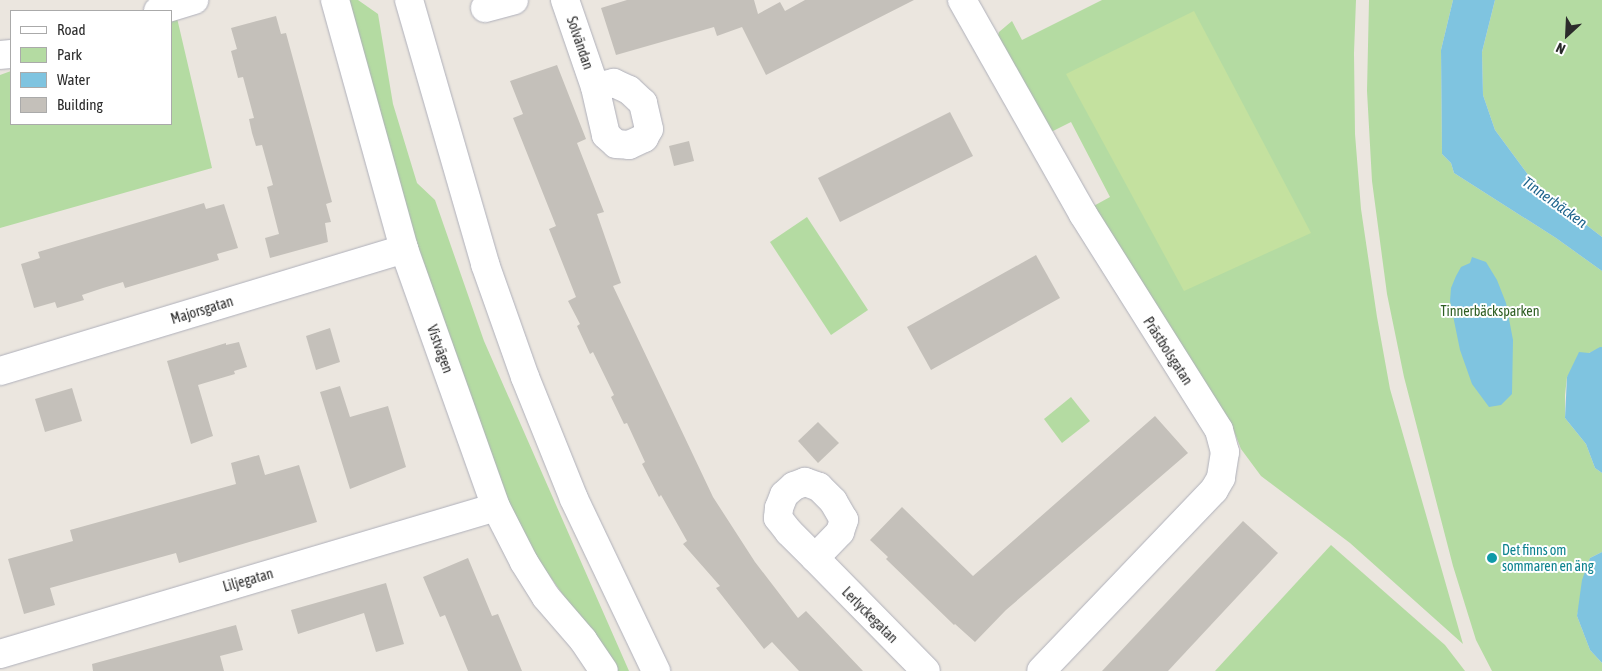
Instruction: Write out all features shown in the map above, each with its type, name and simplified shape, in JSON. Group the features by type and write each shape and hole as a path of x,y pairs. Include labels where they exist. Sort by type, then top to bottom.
{"street":[{"path":"161,10 194,0"},
{"name":"Vistvägen","path":"335,0 404,249 496,507 524,562 546,597 583,640 604,671"},
{"path":"409,0 484,264 525,377 574,499 656,671"},
{"path":"486,8 514,0"},
{"name":"Solvändan","path":"565,0 595,87"},
{"name":"Prästbolsgatan","path":"962,0 1083,214 1219,430 1225,452 1221,478 1214,490 1041,671"},
{"name":"Majorsgatan","path":"0,371 404,249"},
{"name":"Liljegatan","path":"0,654 496,507"},
{"name":"Lerlyckegatan","path":"815,558 926,671"}],"green space":[{"path":"348,0 358,0 378,14 393,104 417,183 435,200 484,341 629,671 617,671 522,537 490,462 412,235"},
{"path":"1102,0 1356,0 1354,53 1355,134 1361,209 1377,317 1390,389 1463,644 1350,543 1261,476 1241,449 1232,426 1090,208 1110,197 1071,122 1051,132 997,39 999,32 1012,21 1022,40"},
{"name":"Tinnerbäcksparken","path":"1369,0 1453,0 1441,50 1442,154 1451,163 1454,173 1556,238 1602,271 1602,347 1589,353 1567,377 1565,418 1586,444 1595,468 1602,473 1602,552 1590,558 1577,616 1590,650 1602,663 1602,671 1492,671 1476,640 1453,566 1404,377 1387,294 1372,181 1367,91"},
{"path":"1495,0 1602,0 1602,237 1537,187 1495,130 1483,95 1482,52"},
{"path":"1194,11 1311,233 1184,291 1066,74"},
{"path":"177,18 212,168 0,228 0,75 10,71 10,125 172,125 172,20"},
{"path":"807,217 868,310 831,335 770,242"},
{"path":"1071,397 1090,421 1062,443 1044,419"},
{"path":"1331,545 1445,645 1465,671 1215,671"}],"water":[{"name":"Tinnerbäcken","path":"1453,0 1495,0 1482,52 1483,95 1495,130 1537,187 1602,237 1602,271 1556,238 1454,173 1451,163 1442,154 1441,50"},
{"path":"1472,257 1486,262 1497,280 1506,303 1513,340 1512,394 1501,405 1489,407 1472,384 1460,350 1450,301 1451,288 1456,276 1461,267 1470,263"},
{"path":"1602,347 1602,473 1595,468 1586,444 1565,418 1567,377 1579,352 1589,353"},
{"path":"1602,552 1602,663 1590,650 1577,616 1582,580 1590,558"}],"building":[{"path":"627,0 754,0 758,14 780,2 785,11 805,0 914,0 766,75 742,27 717,36 714,27 616,55 601,8"},
{"path":"276,16 281,34 286,33 332,202 326,204 331,222 325,223 328,242 270,258 265,238 279,234 267,187 273,185 262,145 256,146 252,133 249,119 254,118 243,77 238,78 231,51 237,49 231,28"},
{"path":"557,65 586,139 577,143 604,212 597,214 621,283 613,286 713,497 755,562 798,618 806,611 863,671 799,671 772,642 764,649 716,588 720,586 683,544 687,541 661,495 659,497 642,464 645,462 627,423 624,424 611,397 614,395 593,352 590,354 577,326 580,324 568,301 576,297 549,229 556,226 513,118 523,114 510,81"},
{"path":"950,112 973,156 840,222 818,178"},
{"path":"689,141 694,161 674,166 669,146"},
{"path":"204,203 206,209 224,204 238,248 217,254 219,260 125,288 123,282 82,295 84,300 57,308 55,302 34,308 21,264 40,258 38,252"},
{"path":"1036,255 1060,298 931,370 907,327"},
{"path":"330,328 340,362 316,370 306,336"},
{"path":"239,342 247,367 234,371 235,374 198,385 213,436 191,444 167,361 226,343 226,345"},
{"path":"340,386 350,417 388,406 406,467 350,489 320,392"},
{"path":"72,388 82,421 45,432 35,399"},
{"path":"1155,416 1188,453 1006,610 975,642 954,625 886,559 888,557 870,540 902,507 973,576"},
{"path":"818,422 839,443 818,463 798,441"},
{"path":"259,455 265,475 299,465 317,522 179,563 176,553 50,588 55,605 24,614 8,559 73,541 70,530 236,484 231,463"},
{"path":"1243,521 1278,553 1168,671 1102,671"},
{"path":"468,558 492,616 498,614 522,671 468,671 445,615 440,617 423,577"},
{"path":"386,583 404,644 376,652 364,613 298,634 291,610"},
{"path":"236,625 243,650 220,656 224,671 93,671 92,664"}],"place":[{"name":"Det finns om sommaren en äng","path":"1492,558"}]}
